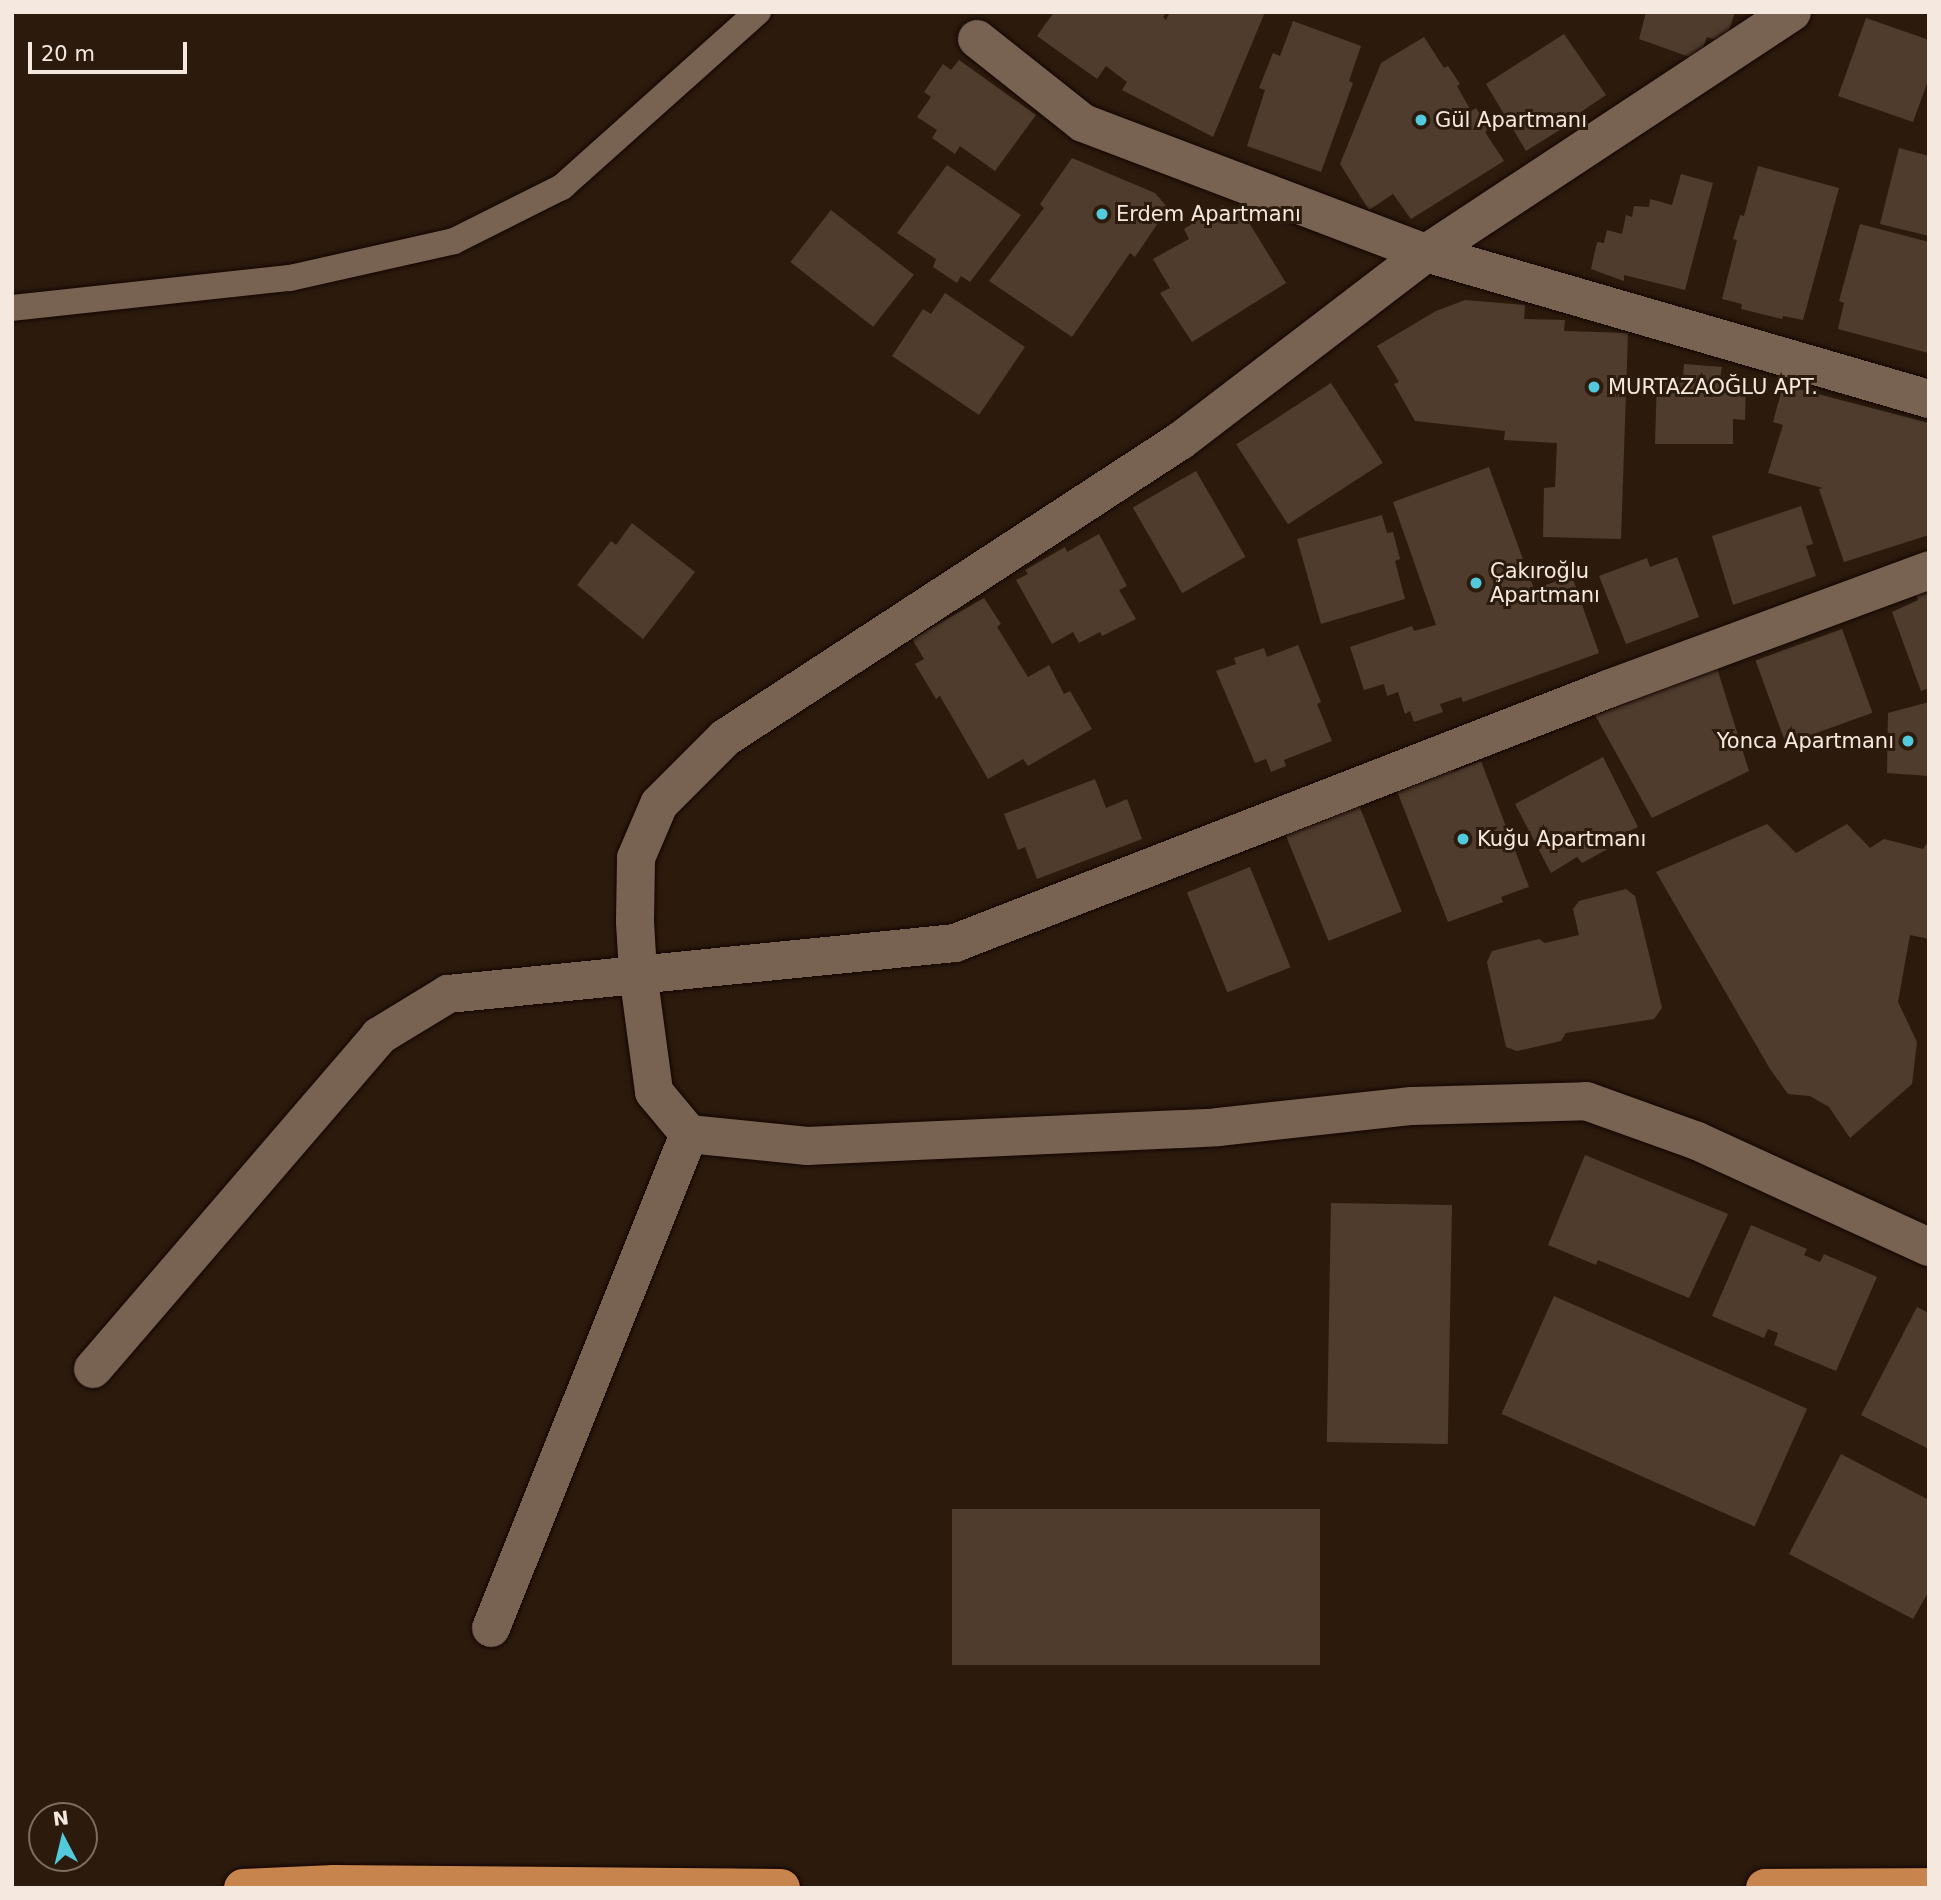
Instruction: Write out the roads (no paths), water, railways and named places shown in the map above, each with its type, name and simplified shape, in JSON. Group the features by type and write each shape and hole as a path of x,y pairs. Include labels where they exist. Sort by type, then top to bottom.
{"highway":[{"path":"243,1888 347,1884 781,1888"},
{"path":"1765,1888 1929,1888"}],"street":[{"path":"1792,12 1426,253 1181,441 725,738 659,804 636,858 638,973 654,1092 689,1134 807,1146 1218,1127 1412,1106 1586,1101 1698,1141 1929,1247"},
{"path":"977,39 1083,123 1426,253 1929,398"},
{"path":"93,1369 379,1036 448,994 955,943 1595,694 1929,570"},
{"path":"491,1628 689,1134"}],"lane":[{"path":"12,309 290,278 454,241 562,187 758,12"}],"place":[{"name":"Gül Apartmanı","path":"1421,120"},
{"name":"Erdem Apartmanı","path":"1102,214"},
{"name":"MURTAZAOĞLU APT.","path":"1594,387"},
{"name":"Çakıroğlu Apartmanı","path":"1476,583"},
{"name":"Yonca Apartmanı","path":"1908,741"},
{"name":"Kuğu Apartmanı","path":"1463,839"}]}
